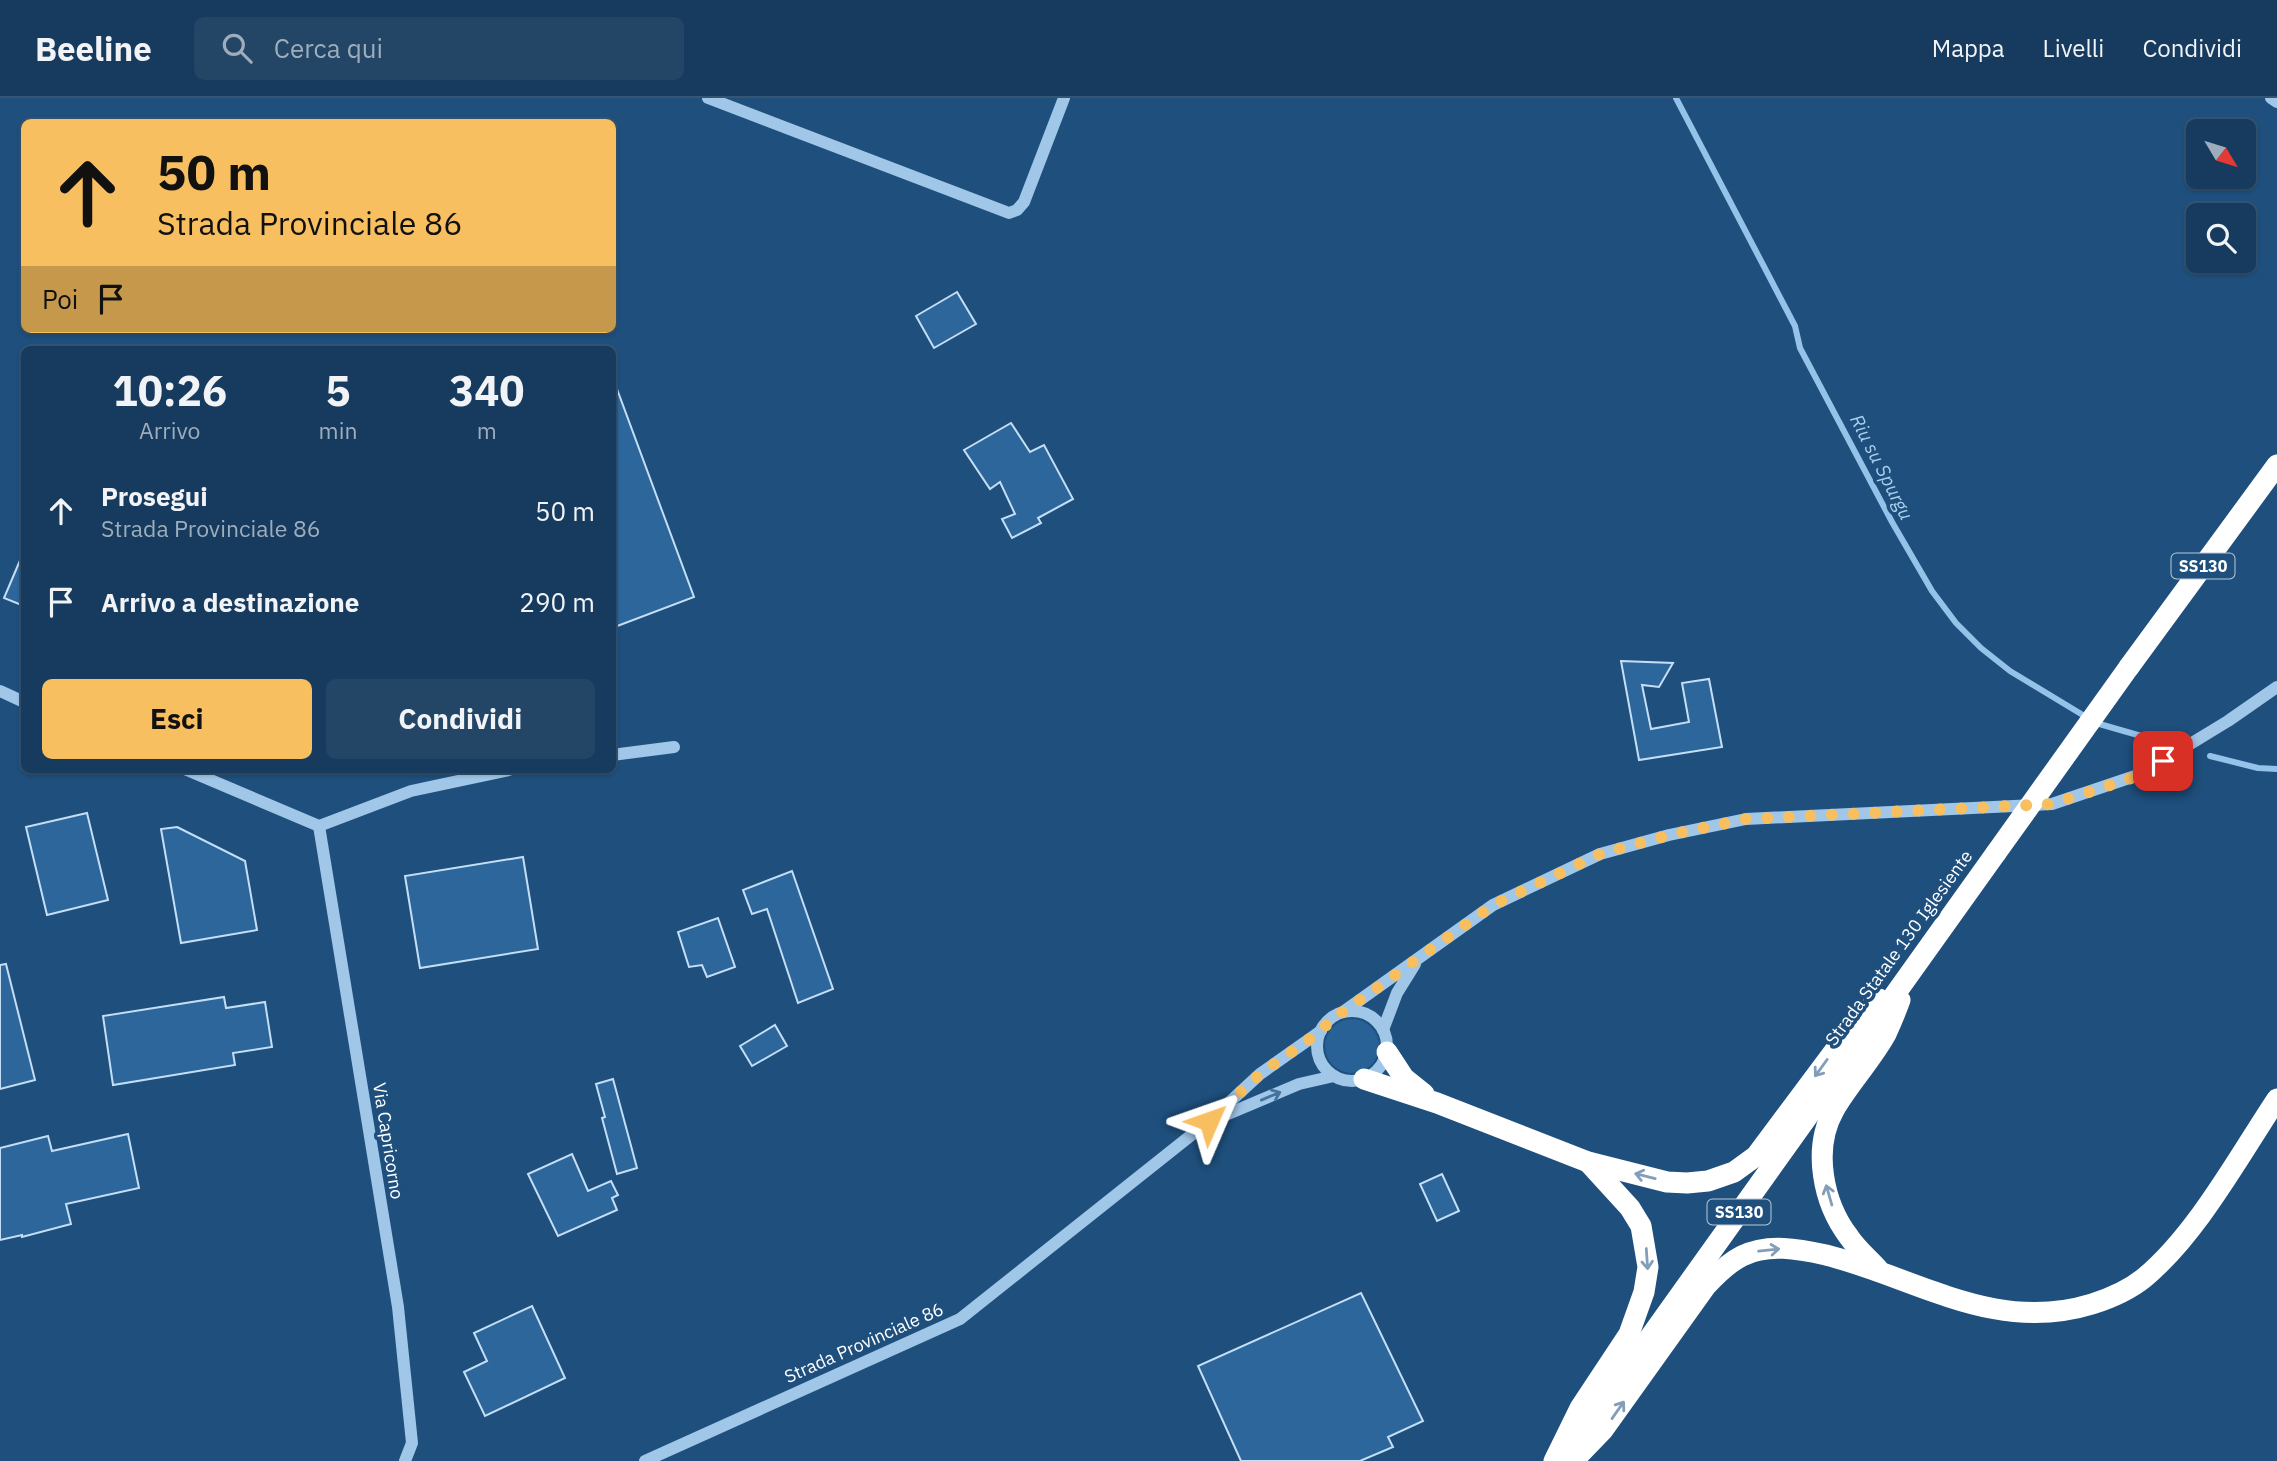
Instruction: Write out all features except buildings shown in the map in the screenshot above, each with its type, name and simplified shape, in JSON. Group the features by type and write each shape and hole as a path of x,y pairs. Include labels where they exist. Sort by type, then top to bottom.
{"highway":[{"name":"Strada Statale 130 Iglesiente","path":"1562,1461 1916,963 2277,465"},
{"path":"1364,1079 1437,1103 1588,1162 1667,1182 1708,1181 1734,1172 1756,1156 1859,1018 1916,963"},
{"path":"1880,1270 1850,1238 1836,1218 1822,1167 1823,1147 1827,1126 1834,1111 1885,1035 1916,963"},
{"path":"1387,1052 1404,1078 1437,1103"},
{"path":"1573,1461 1603,1430 1706,1286 1733,1261 1756,1251 1787,1248 1880,1270 1961,1302 2011,1313 2042,1314 2074,1310 2120,1293 2144,1278 2195,1223 2277,1099"},
{"path":"1553,1461 1580,1408 1629,1334 1644,1292 1648,1267 1641,1226 1630,1208 1588,1162"}],"street":[{"path":"708,98 1009,213 1017,211 1024,202 1065,98"},
{"path":"2271,98 2277,102"},
{"path":"1343,1012 1355,1011 1376,1020 1387,1040 1387,1052 1379,1068 1364,1079 1353,1081 1334,1076 1321,1061 1318,1041 1326,1023 1493,905 1600,854 1669,835 1746,819 2052,804 2141,775 2277,687"},
{"path":"0,691 21,701"},
{"path":"616,754 674,747"},
{"path":"194,773 319,826 411,791 495,773"},
{"name":"Via Capricorno","path":"319,826 398,1307 412,1443 405,1461"},
{"path":"1383,1030 1397,993 1419,958"},
{"name":"Strada Provinciale 86","path":"645,1461 960,1320 1209,1121 1260,1074 1321,1031"},
{"name":"Strada Provinciale 86","path":"1209,1121 1298,1084 1334,1076"}],"shaded area":[{"path":"1352,1019 1371,1027 1379,1046 1371,1065 1352,1073 1333,1065 1325,1046 1333,1027"}],"waterway":[{"name":"Riu su Spurgu","path":"1676,98 1795,326 1800,348 1892,522 1932,591 1956,623 2010,671 2096,723 2169,744"},
{"name":"Riu su Spurgu","path":"2210,756 2258,768 2277,769"}],"route":[{"path":"1209,1121 1260,1074 1321,1031 1334,1016 1493,905 1600,854 1669,835 1746,819 2052,804 2141,775 2163,761"}]}
